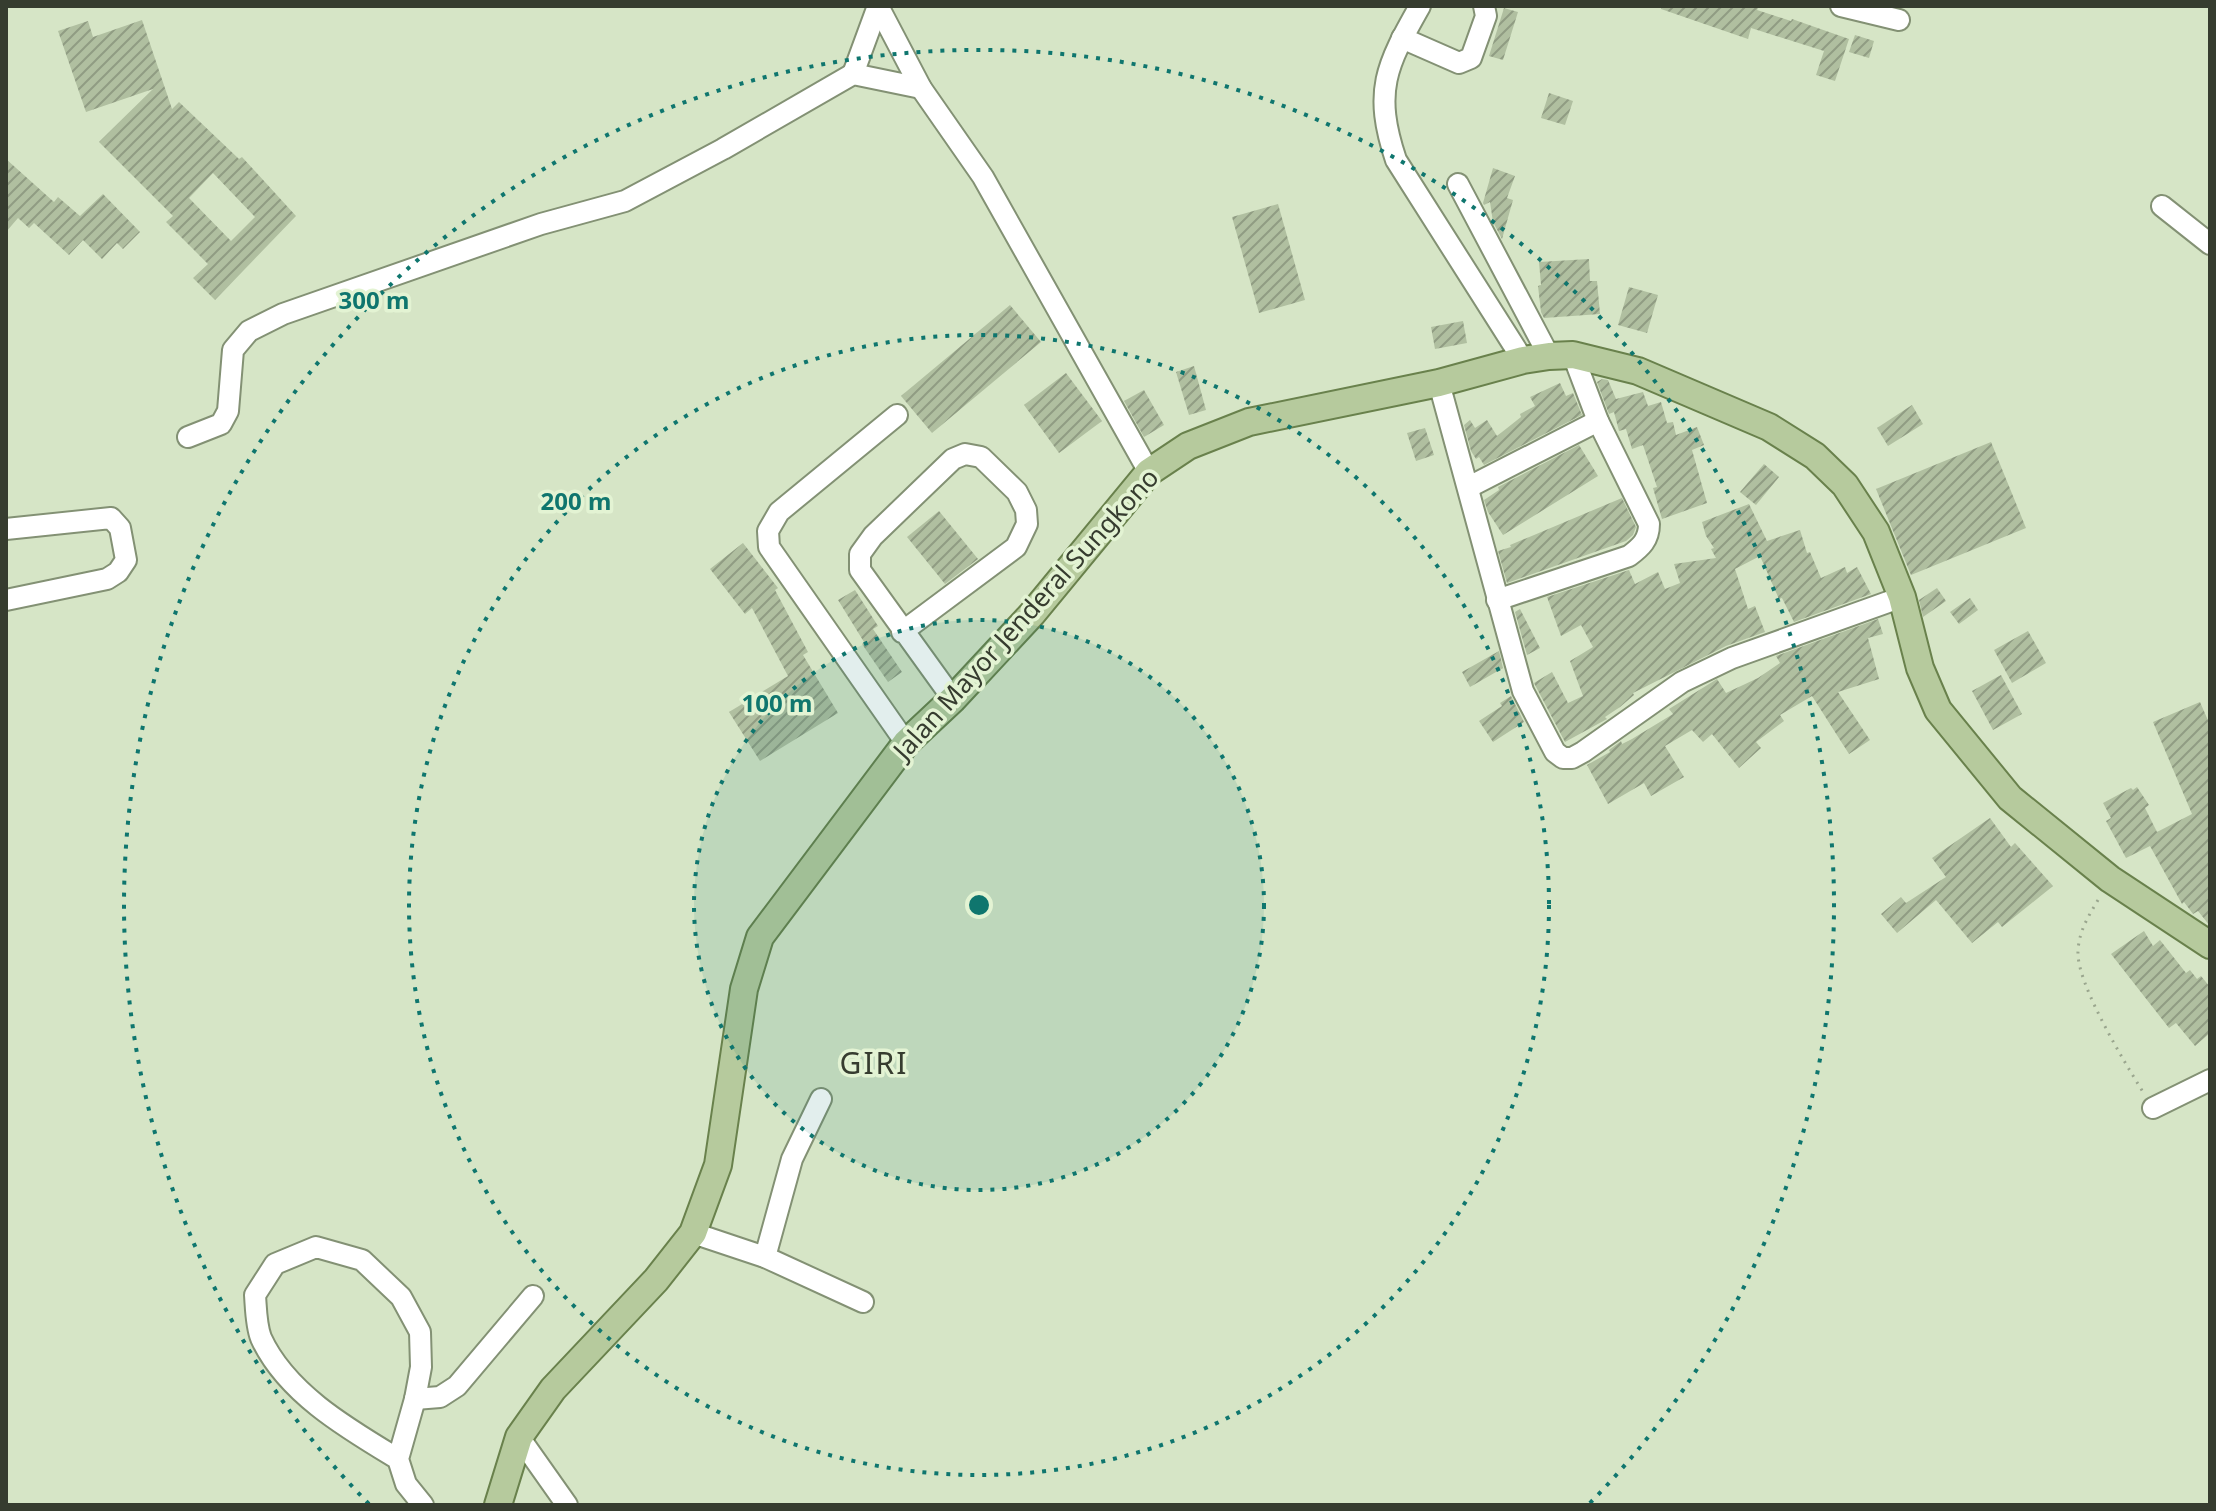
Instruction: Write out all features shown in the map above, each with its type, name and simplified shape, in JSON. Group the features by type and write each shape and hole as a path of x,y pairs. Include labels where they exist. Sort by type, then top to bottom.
{"main road":[{"name":"Jalan Mayor Jenderal Sungkono","path":"498,1505 519,1437 553,1389 656,1280 693,1233 718,1165 744,989 760,937 906,743 953,699 1032,614 1149,472 1188,446 1249,422 1548,357 1638,371 1769,427 1815,456 1845,485 1876,532 1902,597 1920,668 1938,710 2010,798 2110,879 2210,945"}],"street":[{"path":"188,437 221,424 228,411 233,350 249,331 283,314 541,224 625,201 853,74 878,6"},
{"path":"878,6 921,88 983,177 1149,472"},
{"path":"1420,6 1385,77 1383,103 1387,132 1396,160 1598,421 1649,524 1649,535 1629,556 1497,600"},
{"path":"1402,38 1459,63 1467,61 1471,58 1486,16 1484,6"},
{"path":"1841,6 1899,20"},
{"path":"853,74 921,88"},
{"path":"1458,184 1548,357"},
{"path":"2162,206 2210,244"},
{"path":"1439,383 1523,691 1555,752 1563,758 1572,758 1583,752 1682,682 1732,658 1902,597"},
{"path":"897,415 779,512 768,531 769,547 906,743"},
{"path":"1469,487 1598,421"},
{"path":"902,632 1016,547 1027,524 1026,510 1017,492 981,457 965,454 953,459 873,536 860,554 860,570 902,632 953,699"},
{"path":"6,529 111,518 120,528 126,560 118,572 107,579 6,600"},
{"path":"2153,1108 2210,1080"},
{"path":"765,1257 792,1159 821,1099"},
{"path":"693,1233 765,1257 863,1302"},
{"path":"398,1459 341,1426 278,1368 260,1334 255,1295 275,1264 316,1247 362,1260 401,1297 420,1332 421,1367 398,1459 406,1484 423,1505"},
{"path":"415,1399 440,1397 457,1386 533,1296"},
{"path":"519,1437 567,1505"}],"path":[{"path":"2110,879 2081,930 2077,955 2089,993 2122,1058 2153,1108"}],"building":[{"path":"1661,6 1759,6 1757,10 1849,39 1835,81 1816,75 1824,51 1751,28 1748,39 1661,9"},
{"path":"1504,8 1518,12 1503,60 1489,56"},
{"path":"142,20 172,109 179,102 239,159 242,157 296,216 215,300 193,278 208,264 166,222 173,216 99,142 153,89 86,112 58,31 88,21 93,37","holes":["213,173 255,217 231,241 189,198"]},
{"path":"1855,35 1874,41 1869,58 1849,52"},
{"path":"1549,93 1573,101 1565,125 1541,118"},
{"path":"6,159 54,202 58,197 80,216 103,194 140,232 123,249 117,243 102,259 83,240 69,255 34,223 29,228 18,218 6,232"},
{"path":"1493,168 1515,176 1507,198 1513,200 1502,239 1493,222 1490,202 1483,203"},
{"path":"1278,204 1305,300 1259,313 1232,217"},
{"path":"1589,259 1590,281 1597,281 1600,314 1544,318 1538,286 1541,285 1539,262"},
{"path":"1629,287 1658,295 1647,333 1618,325"},
{"path":"1010,305 1041,342 932,433 901,396"},
{"path":"1463,321 1467,343 1435,349 1431,327"},
{"path":"1194,366 1206,410 1189,415 1176,372"},
{"path":"1066,373 1102,421 1059,453 1024,405"},
{"path":"1608,380 1616,399 1643,392 1648,406 1661,402 1667,423 1673,422 1676,435 1697,427 1704,445 1692,450 1707,503 1662,519 1653,488 1657,487 1643,445 1632,449 1626,429 1619,431 1614,412 1609,414 1597,382"},
{"path":"1560,383 1566,396 1573,393 1582,415 1484,465 1479,457 1476,459 1464,425 1470,420 1475,428 1487,420 1497,436 1521,417 1520,414 1535,406 1530,397"},
{"path":"1144,390 1164,425 1144,437 1124,401"},
{"path":"1912,405 1923,424 1888,446 1877,428"},
{"path":"1425,428 1434,455 1416,461 1407,433"},
{"path":"1991,442 2026,528 1911,575 1876,489"},
{"path":"1579,445 1598,476 1503,535 1484,500 1499,490 1498,487"},
{"path":"1764,464 1779,477 1756,505 1740,492"},
{"path":"1622,498 1636,527 1626,541 1507,583 1498,551"},
{"path":"1749,504 1767,541 1800,530 1807,553 1810,552 1821,578 1845,567 1847,573 1857,567 1871,594 1794,622 1782,598 1779,599 1760,556 1735,569 1748,609 1755,606 1765,632 1726,646 1633,693 1605,717 1607,719 1565,742 1534,683 1552,672 1568,703 1583,696 1570,661 1593,647 1581,625 1561,636 1547,597 1629,570 1635,584 1658,572 1665,589 1680,583 1674,564 1716,558 1702,522"},
{"path":"939,511 978,559 945,584 907,537"},
{"path":"743,543 778,588 775,590 808,652 803,655 838,713 760,761 729,712 788,676 752,608 745,614 710,569"},
{"path":"1937,588 1946,601 1923,617 1919,600"},
{"path":"855,590 878,626 873,629 902,672 888,682 862,644 864,642 838,600"},
{"path":"1970,598 1978,610 1959,624 1950,612"},
{"path":"1520,609 1540,648 1527,655 1515,612"},
{"path":"1878,619 1883,634 1868,638 1879,679 1838,692 1870,740 1849,754 1812,696 1780,715 1784,721 1756,742 1761,748 1739,768 1712,734 1703,742 1692,730 1665,746 1684,777 1651,796 1644,783 1608,804 1587,765 1610,752 1621,741 1622,744 1632,739 1673,714 1669,709 1717,679 1726,693 1758,678 1780,663 1776,656"},
{"path":"2028,631 2046,663 2012,683 1994,650"},
{"path":"1499,651 1503,668 1470,687 1462,672"},
{"path":"2001,675 2022,714 1993,730 1972,691"},
{"path":"1511,696 1524,722 1493,742 1479,721"},
{"path":"2200,702 2210,725 2210,926 2198,911 2193,914 2184,902 2182,904 2150,846 2126,858 2106,821 2111,818 2103,803 2137,787 2149,805 2145,808 2157,832 2192,814 2153,722"},
{"path":"1990,818 2011,847 2015,843 2053,886 2002,927 1998,922 1972,943 1936,900 1897,933 1881,914 1901,897 1906,903 1946,877 1932,858"},
{"path":"2144,931 2153,946 2160,940 2186,973 2190,970 2197,979 2201,976 2210,987 2210,1033 2195,1046 2176,1023 2169,1028 2111,954"}],"district":[{"name":"GIRI","path":"874,1064"}]}
